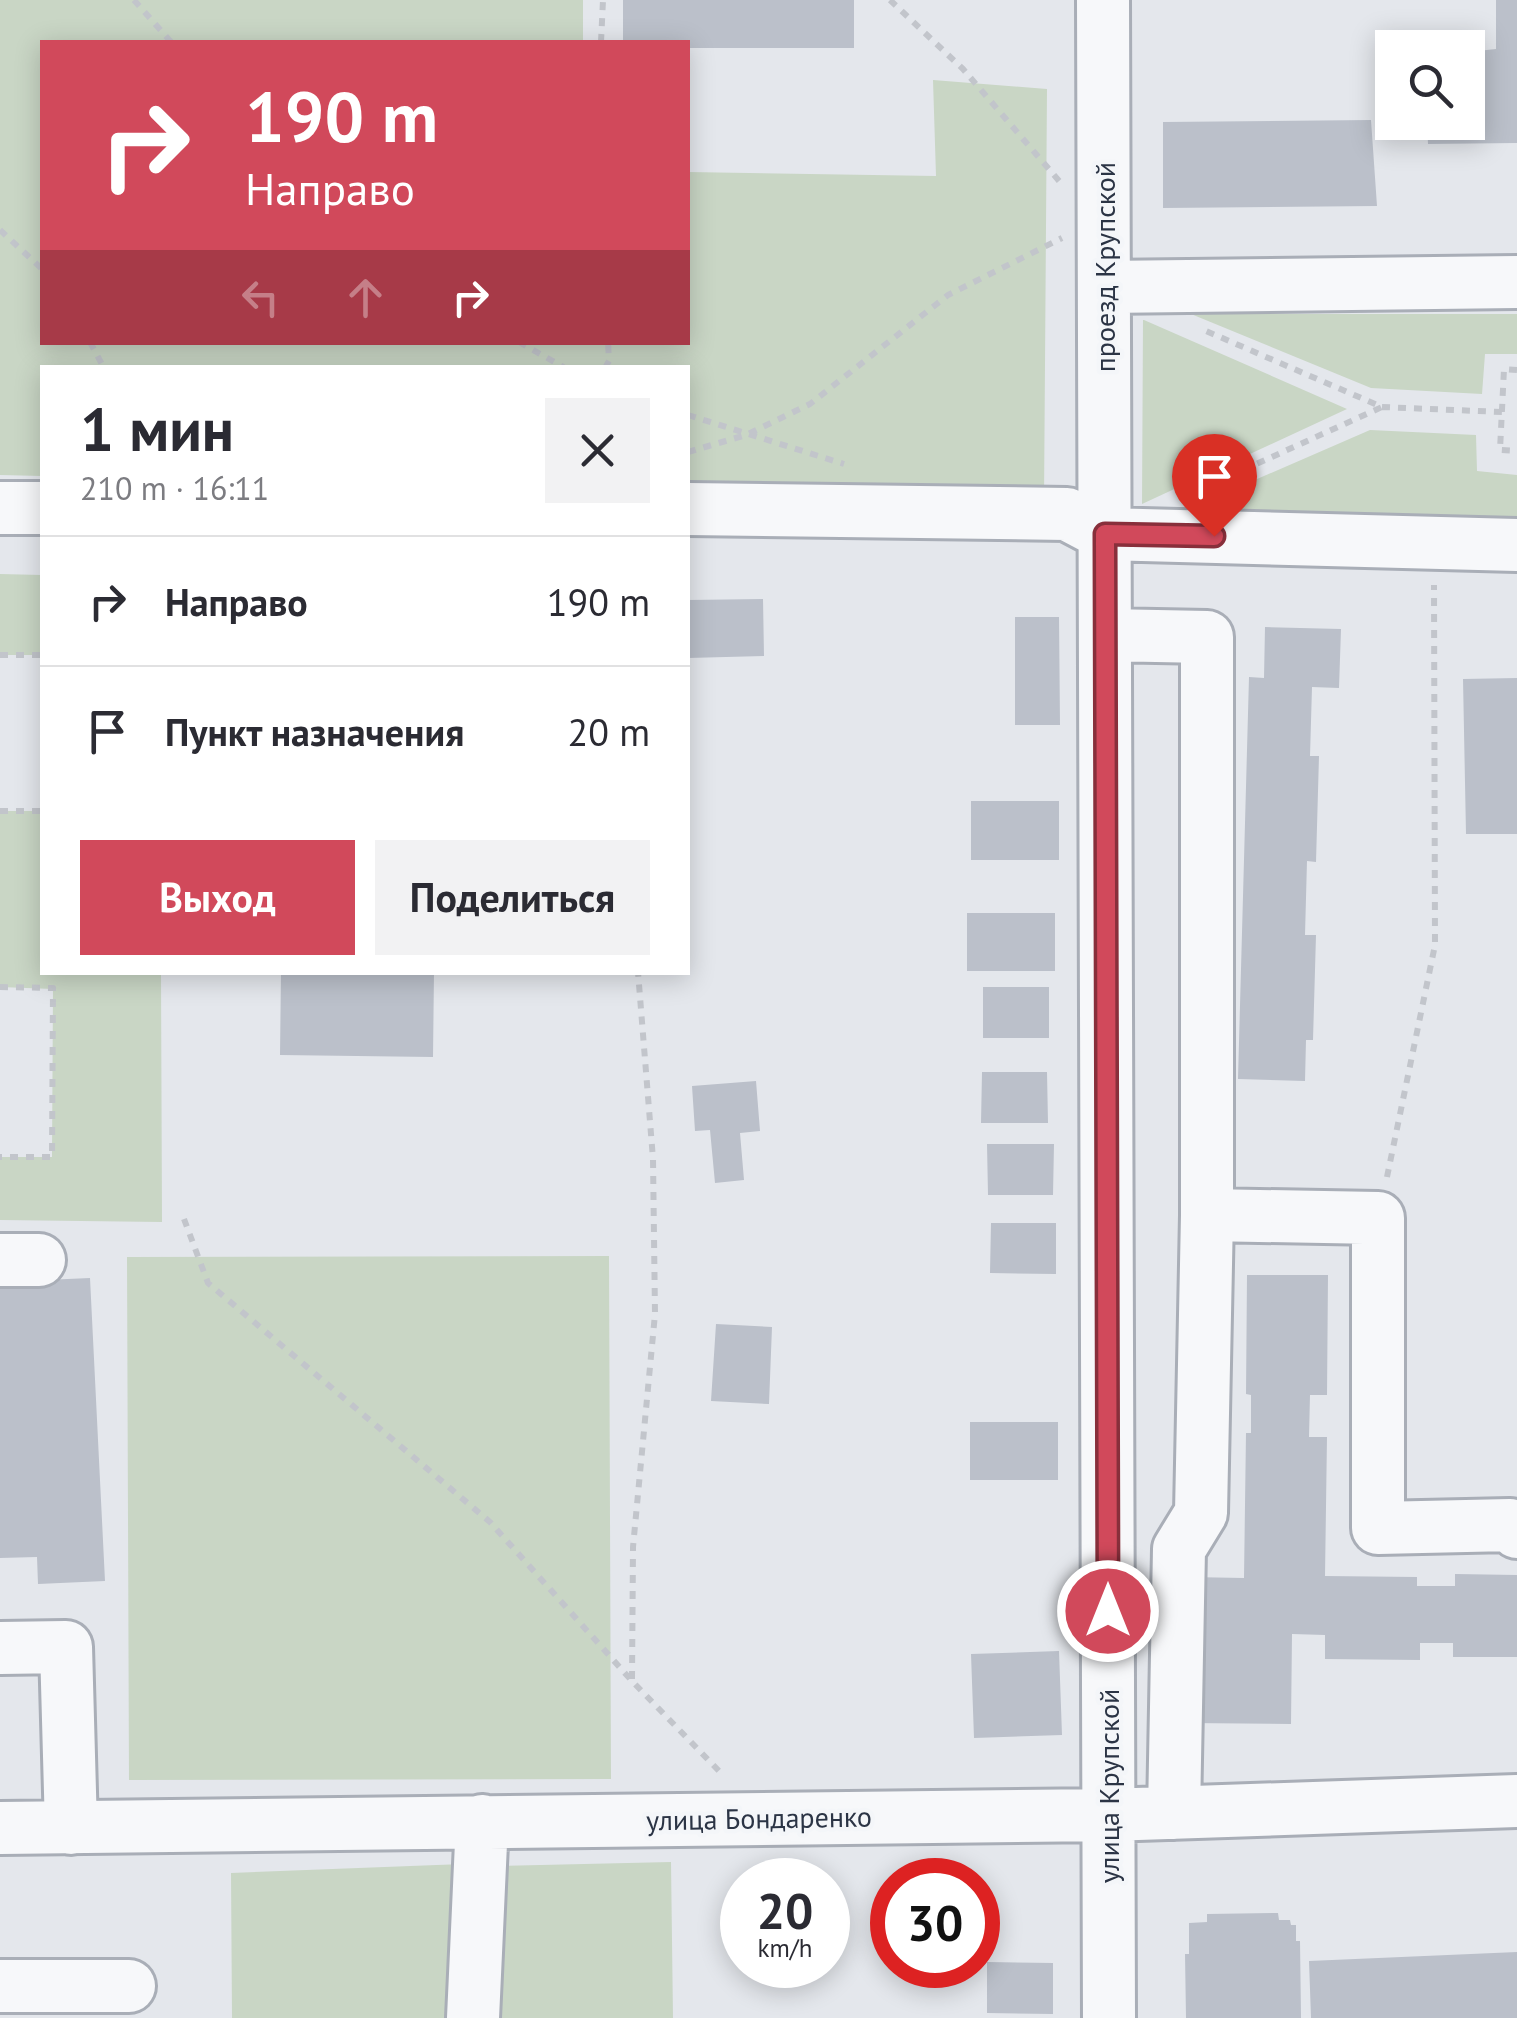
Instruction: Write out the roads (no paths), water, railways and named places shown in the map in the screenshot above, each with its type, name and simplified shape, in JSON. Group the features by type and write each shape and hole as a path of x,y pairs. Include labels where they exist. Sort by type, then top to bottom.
{"street":[{"name":"проезд Крупской","path":"1103,0 1088,229 1104,288 1105,534"},
{"path":"1104,288 1517,282"},
{"path":"0,508 40,508"},
{"path":"690,509 1067,514 1105,534 1517,544"},
{"name":"улица Крупской","path":"1105,534 1108,2018"},
{"path":"1106,635 1207,636 1201,1514 1179,1549 1174,1814"},
{"path":"1206,1215 1378,1218 1378,1528 1510,1525 1517,1532"},
{"path":"0,1648 66,1648 70,1828"},
{"name":"улица Бондаренко","path":"0,1828 1174,1814 1517,1801"},
{"path":"474,2018 482,1821"},
{"path":"0,1986 130,1986"}]}
